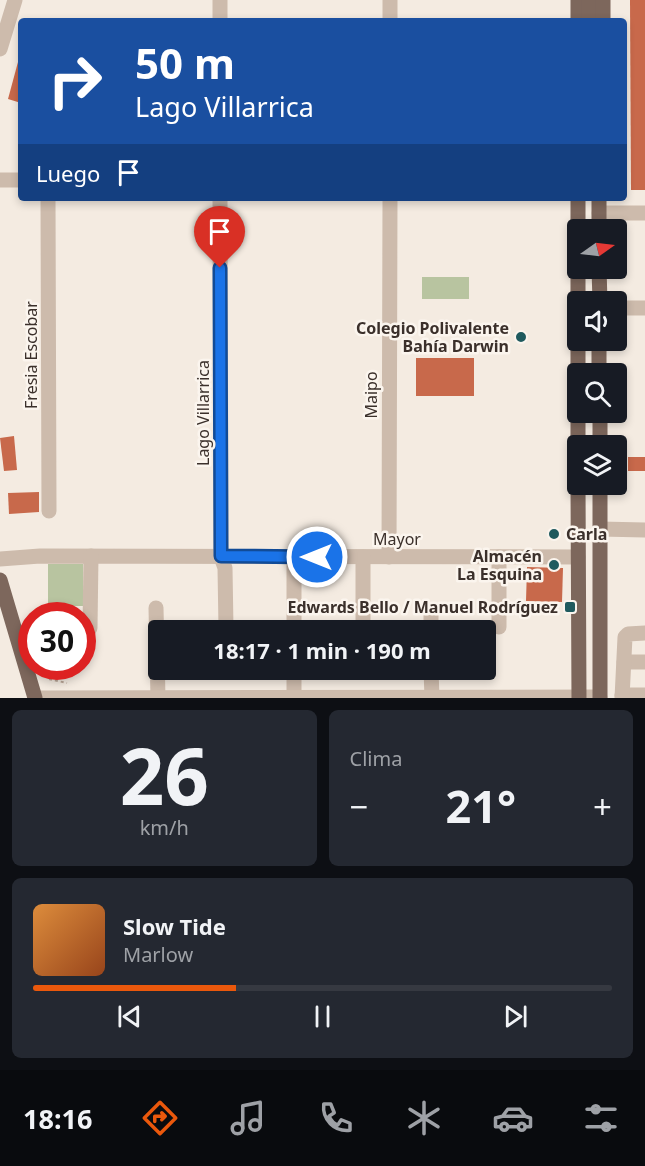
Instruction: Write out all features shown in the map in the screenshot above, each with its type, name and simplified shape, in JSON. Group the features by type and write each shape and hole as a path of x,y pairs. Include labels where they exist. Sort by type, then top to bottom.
{"main road":[{"path":"578,0 578,18"},
{"path":"589,0 589,18"},
{"path":"603,0 603,18"},
{"path":"578,201 578,219"},
{"path":"578,495 579,697"},
{"path":"600,495 600,697"},
{"path":"0,580 37,698"}],"street":[{"path":"0,49 15,0"},
{"path":"220,0 220,18"},
{"path":"390,0 390,18"},
{"path":"0,180 18,180"},
{"name":"Fresia Escobar","path":"48,201 49,511"},
{"name":"Lago Villarrica","path":"220,201 221,556 225,568 226,620"},
{"name":"Maipo","path":"389,557 390,201"},
{"path":"599,205 645,213"},
{"path":"627,308 645,308"},
{"path":"600,529 645,530"},
{"name":"Mayor","path":"0,559 40,556 579,557"},
{"path":"90,602 91,556"},
{"path":"294,557 294,620"},
{"path":"363,557 363,620"},
{"path":"499,557 499,627"},
{"path":"156,608 158,698"},
{"path":"431,611 431,620"},
{"path":"645,633 628,634 625,638 622,697 645,695"},
{"path":"624,662 645,662"},
{"path":"294,680 294,698"},
{"path":"431,680 432,698"},
{"path":"37,698 600,697"}],"green space":[{"path":"422,277 469,277 469,299 422,299"},
{"path":"48,564 83,564 83,602 48,602"}],"building":[{"path":"630,0 645,0 645,190 631,190"},
{"path":"18,62 18,102 8,99"},
{"path":"416,358 474,358 474,396 416,396"},
{"path":"14,436 17,470 4,471 0,438"},
{"path":"628,457 645,457 645,471 628,471"},
{"path":"39,492 39,512 9,514 8,493"},
{"path":"527,567 563,568 562,602 526,601"}],"place":[{"name":"Colegio Polivalente Bahía Darwin","path":"521,337"},
{"name":"Carla","path":"554,534"},
{"name":"Almacén La Esquina","path":"554,565"},
{"name":"Edwards Bello / Manuel Rodríguez","path":"570,607"}],"route":[{"path":"220,268 221,556 317,557"}]}
